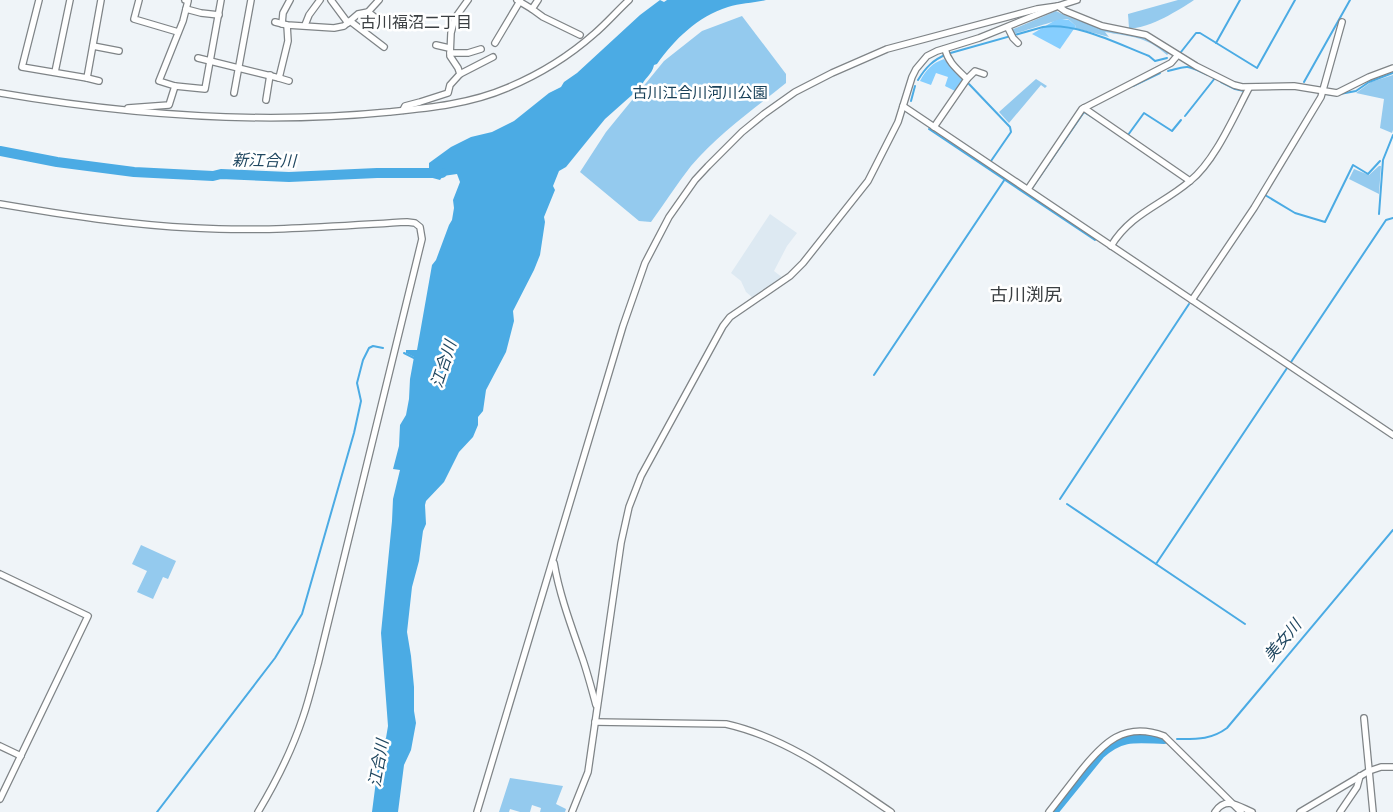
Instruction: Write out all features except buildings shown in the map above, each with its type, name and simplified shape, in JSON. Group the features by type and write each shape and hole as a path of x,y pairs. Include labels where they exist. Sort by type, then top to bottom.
{"street":[{"path":"39,0 22,67 99,81"},
{"path":"55,72 70,0"},
{"path":"87,78 101,0"},
{"path":"139,0 134,19 178,32"},
{"path":"185,0 188,1 186,8 159,81 175,86 205,89 221,0"},
{"path":"234,93 251,0"},
{"path":"279,78 288,41 281,24 283,13 290,0"},
{"path":"305,25 309,15 320,0"},
{"path":"331,0 349,22 384,47"},
{"path":"281,24 334,28 344,26 358,14 368,12 379,0"},
{"path":"460,74 450,56 452,24 468,0"},
{"path":"532,8 538,0"},
{"path":"0,93 125,111 210,116 316,117 403,110 470,100 506,88 541,72 595,34 629,0"},
{"path":"477,812 508,703 644,263 669,217 695,180 742,132 764,114 795,92 832,73 887,49 1077,0"},
{"path":"495,43 518,1 532,8 543,17 580,35"},
{"path":"572,812 588,772 596,708 625,522 629,507 641,476 724,326 730,317 790,276 803,263 868,181 898,122 916,69 927,56 1010,33 1058,6"},
{"path":"1058,6 1065,11 1102,26 1146,35 1162,44 1177,56 1234,86 1249,88 1276,85 1337,92 1393,68"},
{"path":"186,8 201,13 219,15"},
{"path":"368,12 381,22"},
{"path":"1192,300 1254,208 1323,90 1342,22"},
{"path":"1010,33 1018,43"},
{"path":"436,45 450,51 468,53 481,49"},
{"path":"93,46 118,51"},
{"path":"945,50 947,58 967,78"},
{"path":"1028,189 1086,109 1171,63 1177,56"},
{"path":"403,110 405,106 448,92 450,85 460,74 493,57"},
{"path":"198,58 289,80"},
{"path":"934,127 967,78 974,71 984,74"},
{"path":"266,100 270,75"},
{"path":"125,111 126,108 169,105 175,86"},
{"path":"1111,246 1118,234 1133,219 1190,181 1213,153 1249,88"},
{"path":"903,106 1393,435"},
{"path":"1086,109 1190,181"},
{"path":"0,204 123,222 197,228 242,229 407,222 415,223 420,227 422,239 318,664 303,718 289,754 258,812"},
{"path":"553,561 557,583 572,633 583,661 596,708"},
{"path":"0,574 88,616 0,799"},
{"path":"1364,718 1373,812"},
{"path":"595,722 726,724 747,728 790,747 891,812"},
{"path":"1049,812 1098,750 1115,738 1131,732 1142,731 1164,736 1240,812"},
{"path":"0,746 21,756"},
{"path":"1300,812 1369,771 1381,767 1393,767"},
{"path":"1340,812 1357,787 1360,776"},
{"path":"1215,812 1224,803 1232,803 1252,812"}],"shaded area":[{"path":"1061,19 1069,20 1076,26 1060,49 1032,34 1054,21"},
{"path":"944,59 962,78 955,91 945,86 948,77 936,73 931,85 920,81 930,67"},
{"path":"770,214 797,233 787,246 774,271 783,278 767,291 753,298 746,292 741,281 731,273"}],"green space":[{"path":"1178,0 1194,0 1154,23 1129,28 1128,14"},
{"path":"1056,11 1089,24 1144,37 1169,53 1167,55 1152,44 1131,36 1105,32 1109,37 1075,28 1076,26 1067,19 1013,34 1011,30"},
{"name":"古川江合川河川公園","path":"742,16 786,74 786,83 737,122 702,154 691,166 651,222 639,221 580,172 606,132 664,61 702,31"},
{"path":"1393,75 1392,133 1380,128 1384,99 1356,93 1371,82"},
{"path":"1036,79 1047,86 1045,88 1041,85 1009,123 999,112"},
{"path":"1381,166 1379,194 1349,179 1354,169 1369,175"},
{"path":"141,545 176,561 168,579 163,577 153,599 137,592 147,571 132,564"},
{"path":"510,778 563,786 556,804 566,809 565,812 540,812 541,808 532,805 530,812 510,809 509,812 499,812"}],"water":[{"name":"江合川","path":"660,0 664,2 667,0 766,0 717,11 688,30 654,65 641,87 605,119 566,167 559,171 553,186 555,190 544,217 545,222 540,255 513,311 514,321 506,352 486,390 483,411 478,417 478,425 473,437 459,452 444,482 426,501 426,524 412,587 407,632 411,656 416,723 411,750 404,765 398,812 372,812 381,742 386,738 388,726 381,633 393,499 400,470 393,469 399,446 400,425 406,415 409,399 414,357 406,353 406,350 417,350 432,265 436,260 452,220 453,200 460,182 457,174 443,176 440,180 429,177 429,163 451,147 471,137 492,132 514,121 549,93 561,87 564,82 577,73 640,15"}],"waterway":[{"path":"1216,43 1240,0"},
{"path":"1181,52 1196,33 1200,33 1257,68 1295,0"},
{"path":"1304,82 1350,0"},
{"path":"918,80 930,64 947,54 1043,27 1056,26 1083,31 1111,40 1149,56 1155,61 1167,58"},
{"path":"1168,71 1188,67 1208,75"},
{"path":"1133,86 1160,73"},
{"path":"1340,94 1356,91 1369,82 1393,73"},
{"path":"1185,116 1215,78"},
{"path":"1221,82 1244,91"},
{"path":"969,84 1010,127 1011,132 991,161"},
{"path":"911,101 915,86"},
{"path":"1327,94 1333,95"},
{"path":"1032,188 1084,112 1097,120"},
{"path":"1128,135 1144,113 1172,131 1181,120"},
{"path":"929,129 1095,240"},
{"path":"1379,214 1383,160 1393,135"},
{"name":"新江合川","path":"0,151 57,162 134,172 213,176 221,174 289,177 377,173 442,173"},
{"path":"1265,195 1295,213 1325,222 1353,165 1368,174 1380,161"},
{"path":"874,375 1005,179"},
{"path":"1186,187 1192,183"},
{"path":"1156,564 1386,220 1393,218"},
{"path":"1060,499 1189,304"},
{"path":"157,812 275,658 302,614 354,433 361,401 357,383 363,360 369,348 373,346 383,348"},
{"path":"404,353 416,359"},
{"path":"1067,504 1245,624"},
{"name":"美女川","path":"1177,739 1209,737 1227,728 1393,530"},
{"name":"美女川","path":"1053,812 1100,754 1115,743 1130,739 1164,739"}],"district":[{"name":"古川福沼二丁目","path":"416,22"},
{"name":"古川渕尻","path":"1026,294"}]}
